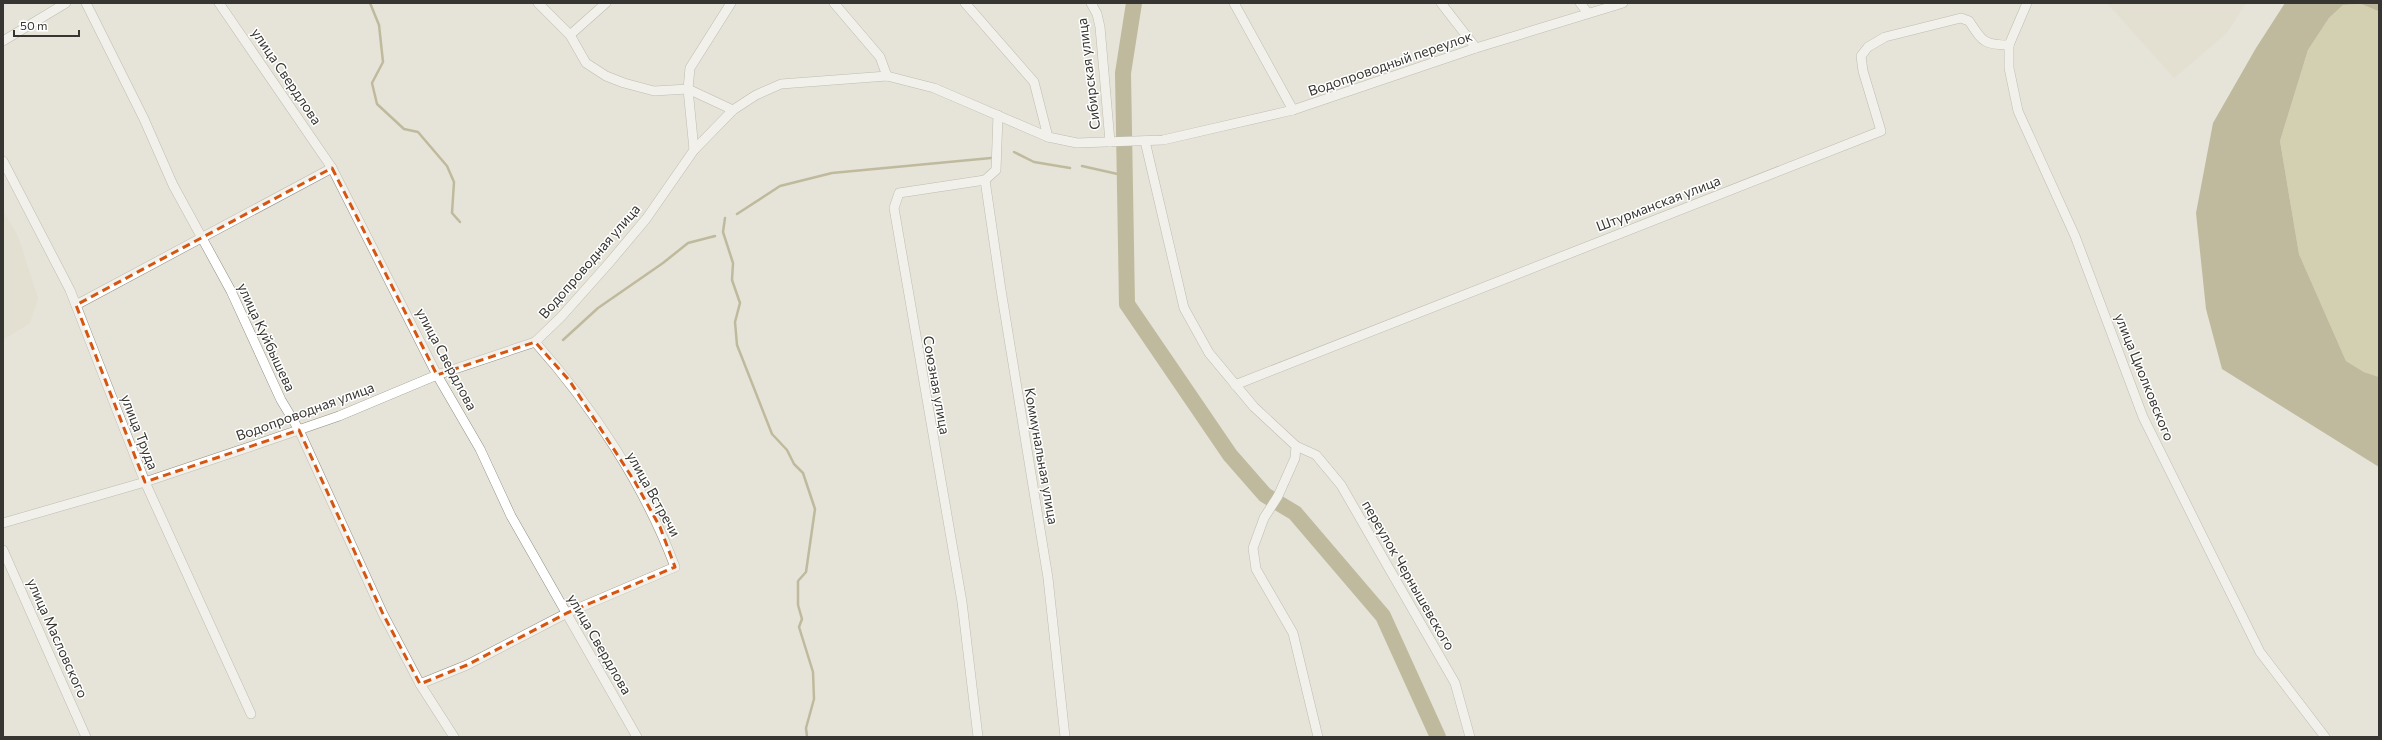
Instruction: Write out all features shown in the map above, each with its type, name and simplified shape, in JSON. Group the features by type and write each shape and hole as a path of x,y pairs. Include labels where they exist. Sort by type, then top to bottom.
{"street":[{"path":"3,41 66,3"},
{"name":"улица Куйбышева","path":"86,3 141,112 173,185 202,237 252,336 281,400 299,430 383,614 420,684 454,737"},
{"name":"улица Свердлова","path":"219,3 332,168 437,375 480,449 511,516 637,737"},
{"path":"538,3 570,35 586,64 606,76 624,83 654,91 688,89 733,110"},
{"path":"570,35 606,3"},
{"path":"694,150 688,89 690,68 731,3"},
{"path":"834,3 880,56 887,76"},
{"path":"965,3 1034,82 1048,138"},
{"name":"Сибирская улица","path":"1092,3 1097,14 1100,28 1110,142"},
{"path":"1234,3 1293,110"},
{"path":"1441,3 1476,48"},
{"path":"1580,3 1588,14"},
{"name":"Водопроводный переулок","path":"1163,140 1293,110 1476,48 1623,3"},
{"name":"улица Циолковского","path":"2027,3 2009,45 2009,68 2018,111 2075,236 2143,417 2260,652 2325,737"},
{"name":"Штурманская улица","path":"1235,385 1445,301 1881,131 1863,71 1862,56 1868,47 1885,37 1961,18 1969,21 1977,35 1987,42 2009,45"},
{"name":"Водопроводная улица","path":"3,523 145,482 299,430 339,416 437,375 535,342 561,317 609,264 646,219 694,150 733,110 756,95 781,84 887,76 934,88 1048,138 1076,143 1163,140"},
{"path":"985,180 996,170 998,115"},
{"name":"переулок Чернышевского","path":"1145,141 1184,308 1209,353 1254,407 1296,446 1316,455 1341,485 1455,683 1470,737"},
{"name":"улица Труда","path":"3,161 76,304 145,482 251,714"},
{"path":"76,304 332,168"},
{"name":"Союзная улица","path":"978,737 962,602 928,416 894,208 899,193 985,180"},
{"name":"Коммунальная улица","path":"985,180 1048,578 1065,737"},
{"name":"улица Встречи","path":"535,342 569,380 635,482 660,527 675,567 567,613"},
{"path":"1296,446 1296,458 1278,496 1264,518 1253,548 1256,570 1293,633 1318,737"},
{"name":"улица Масловского","path":"3,550 86,737"},
{"path":"420,684 467,665 567,613"}],"highlighted area":[{"path":"332,168 437,375 535,342 569,380 635,482 660,527 675,567 567,613 467,665 420,684 383,614 299,430 145,482 76,305"}],"shaded area":[{"path":"2107,3 2246,3 2227,33 2174,78"},
{"path":"2285,3 2379,3 2379,20 2378,11 2361,4 2343,5 2329,18 2308,50 2280,141 2299,254 2346,361 2364,372 2379,377 2379,467 2222,369 2206,309 2196,213 2213,123 2256,48"},
{"path":"2361,4 2378,11 2379,20 2379,377 2364,372 2346,361 2299,254 2280,141 2308,50 2329,18 2343,5"},
{"path":"3,211 18,236 38,298 30,323 3,340"}],"waterway":[{"path":"370,3 379,25 383,62 372,83 377,104 404,129 418,132 447,166 454,182 452,213 460,222"},
{"path":"1134,3 1123,73 1127,304 1230,455 1265,495 1295,513 1383,616 1438,737"},
{"path":"1014,152 1034,162 1070,168"},
{"path":"737,214 780,186 832,173 991,158"},
{"path":"1082,166 1122,175"},
{"path":"725,218 723,232 733,263 732,280 740,303 735,322 737,345 772,434 787,450 794,464 803,473 815,509 806,572 798,581 798,605 802,619 799,627 813,672 814,699 806,728 807,737"},
{"path":"563,340 598,308 663,263 688,243 715,236"}]}
